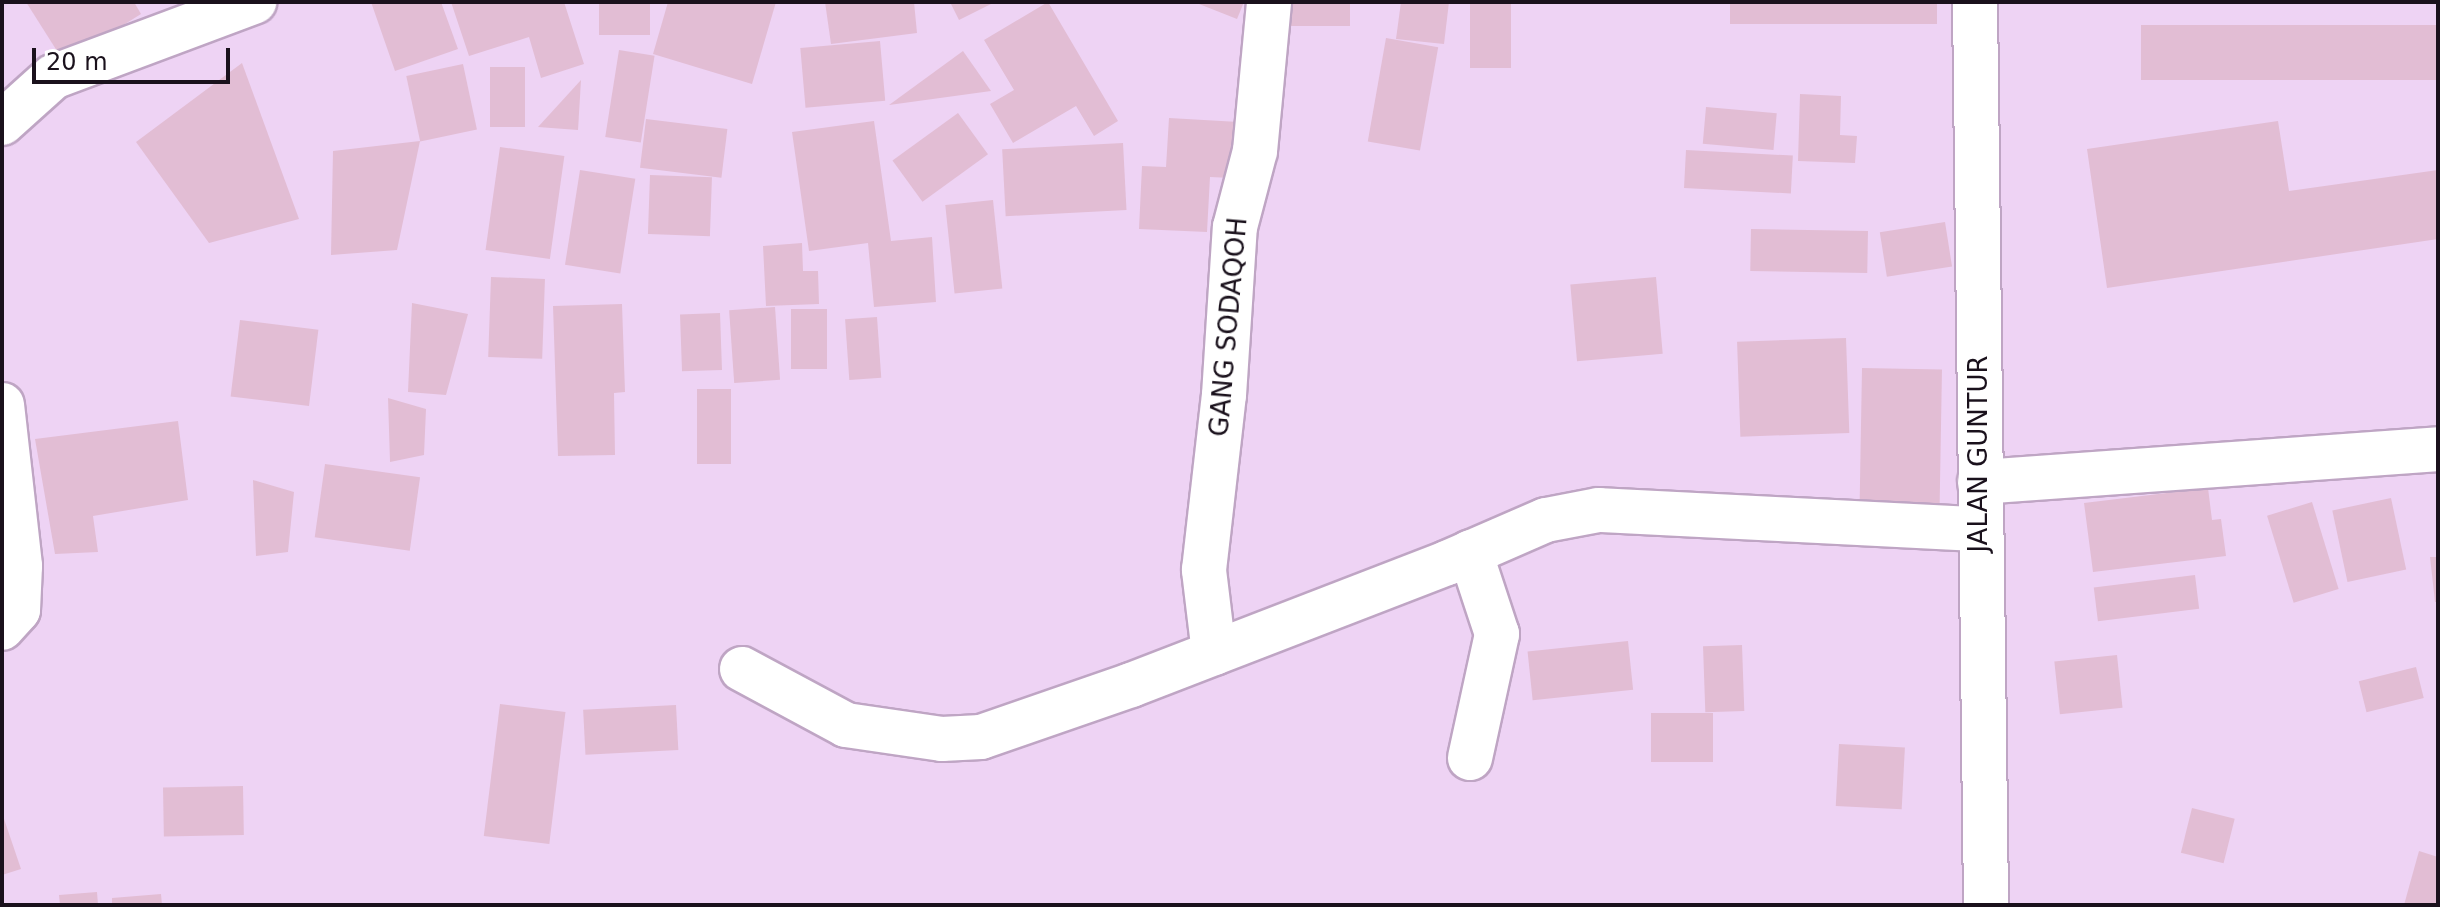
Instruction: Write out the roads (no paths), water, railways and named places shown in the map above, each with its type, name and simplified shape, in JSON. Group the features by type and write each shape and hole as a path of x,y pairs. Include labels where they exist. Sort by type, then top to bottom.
{"street":[{"path":"2,123 53,77 254,2"},
{"name":"GANG SODAQOH","path":"1214,653 1204,570 1224,395 1235,227 1255,151 1269,2"},
{"name":"JALAN GUNTUR","path":"1975,2 1986,905"},
{"path":"2,405 20,566 18,610 2,628"},
{"path":"1980,482 2438,449"},
{"path":"742,669 846,725 942,739 981,737 1214,653 1546,520 1599,510 1980,529"},
{"path":"1470,552 1497,634 1470,758"}]}
